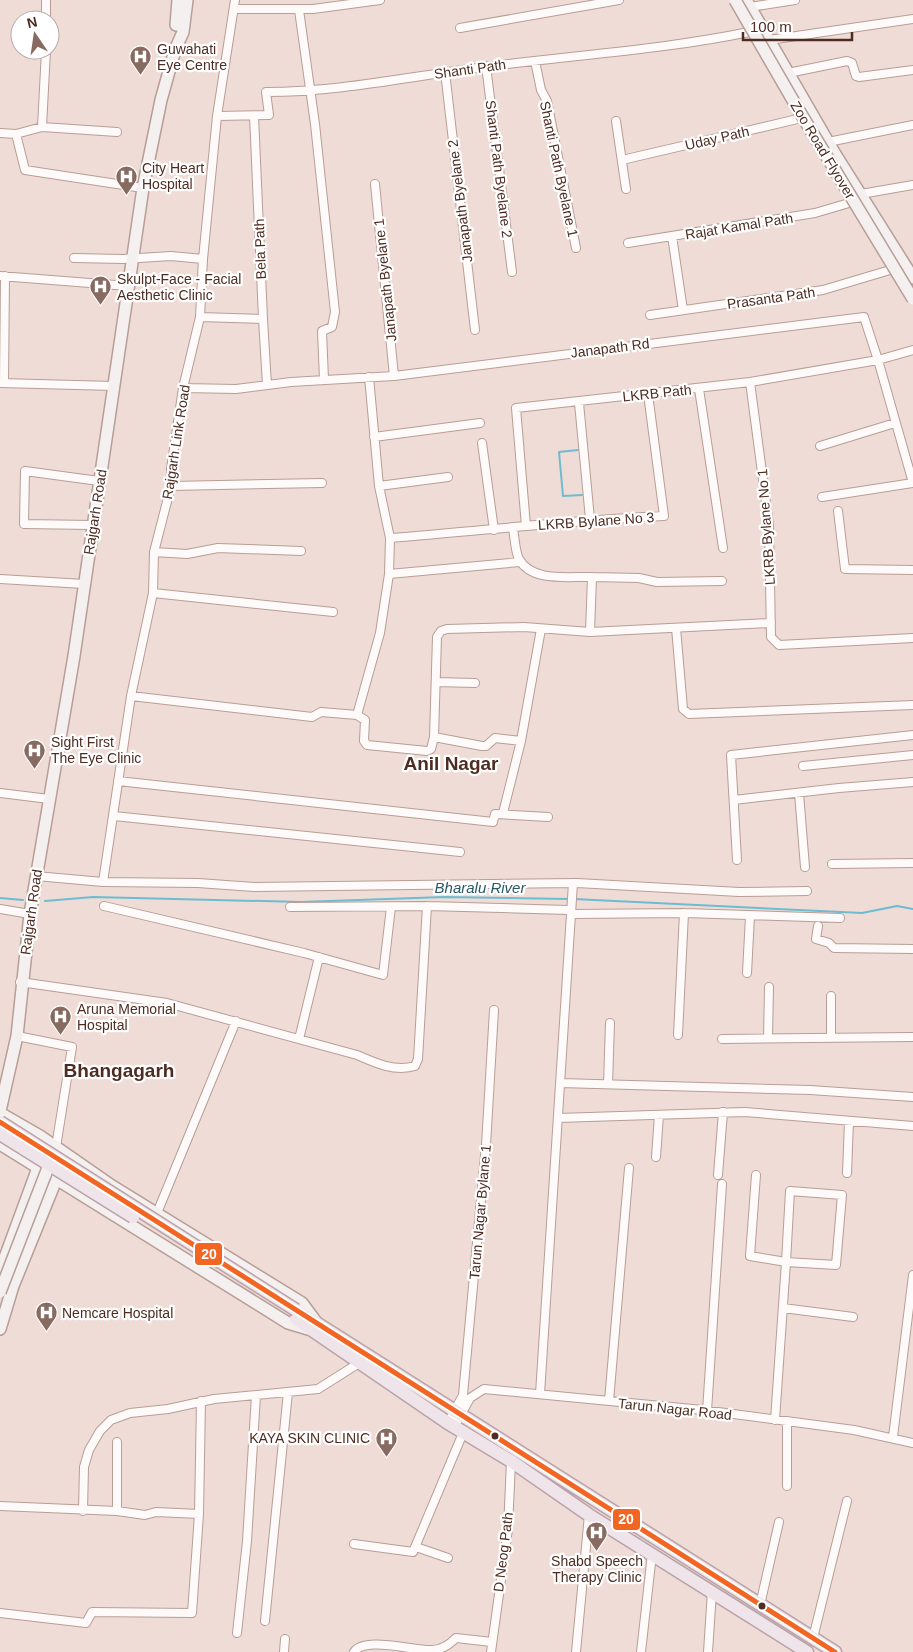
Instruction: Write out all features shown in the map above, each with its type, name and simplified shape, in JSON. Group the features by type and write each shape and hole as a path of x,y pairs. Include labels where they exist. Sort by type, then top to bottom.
{"main road":[{"name":"Rajgarh Road","path":"175,50 178,0"},
{"name":"Rajgarh Road","path":"0,1112 17,1036 30,914 48,799 74,656 143,188 160,100 175,50 183,32 187,0"},
{"path":"730,0 798,119 913,307"},
{"name":"Zoo Road Flyover","path":"735,0 798,110 913,299"},
{"path":"746,2 828,142 913,278"},
{"name":"Zoo Road Flyover","path":"746,2 825,144 913,286"},
{"name":"Rajgarh Road","path":"0,1087 9,1051 22,980"},
{"path":"0,1112 302,1303 314,1326 359,1363 455,1428 511,1461 589,1515 807,1652"},
{"path":"0,1122 295,1314 458,1413 835,1652"},
{"path":"0,1134 44,1166 56,1180 288,1323 314,1326"},
{"path":"0,1144 44,1166 295,1314"},
{"path":"0,1272 44,1166"},
{"path":"0,1292 44,1166"},
{"path":"74,1190 86,1167"},
{"path":"0,1329 13,1286 56,1180"}],"street":[{"name":"Rajgarh Link Road","path":"103,882 131,696 153,593 154,552 171,486 171,469 184,388 200,317 203,259 217,116 235,0"},
{"path":"235,9 300,10 380,0"},
{"path":"460,28 619,0"},
{"path":"746,2 795,0"},
{"path":"300,10 335,312 332,327 322,332 324,380"},
{"path":"769,40 913,19"},
{"name":"Shanti Path","path":"254,116 269,115 266,92 310,92 486,66 592,56 703,41 749,32"},
{"path":"42,127 45,60"},
{"name":"Shanti Path Byelane 1","path":"534,61 541,90 547,101 576,248"},
{"path":"788,73 847,61 852,63 856,76 859,77 913,70"},
{"name":"Shanti Path Byelane 2","path":"486,66 512,272"},
{"name":"Janapath Byelane 2","path":"445,72 475,330"},
{"path":"217,116 254,116"},
{"name":"Bela Path","path":"254,116 266,386"},
{"name":"Uday Path","path":"622,160 813,116"},
{"path":"616,121 626,189"},
{"path":"828,142 913,125"},
{"path":"0,133 16,134 42,127 117,132"},
{"path":"16,134 25,170 143,188"},
{"name":"Janapath Byelane 1","path":"375,184 394,376"},
{"path":"861,194 913,185"},
{"name":"Rajat Kamal Path","path":"628,244 815,213 849,203"},
{"path":"672,236 683,310"},
{"path":"74,258 123,260 134,257 170,256 203,259"},
{"name":"Prasanta Path","path":"650,315 823,290 890,270"},
{"path":"114,386 2,383 2,276 128,286"},
{"path":"200,317 263,318"},
{"name":"Janapath Rd","path":"184,388 236,389 324,380 394,376 864,317 913,483"},
{"name":"LKRB Path","path":"526,526 516,408 579,403 750,382 878,360 913,350"},
{"path":"358,715 380,633 389,574 390,538 379,486 369,377"},
{"name":"LKRB Bylane No 1","path":"750,382 769,524 771,637 774,643 779,645 913,638"},
{"path":"699,389 723,548"},
{"name":"LKRB Bylane No 3","path":"390,538 513,529 590,519 664,516 648,394"},
{"path":"579,403 590,519"},
{"path":"374,437 480,423"},
{"path":"820,446 895,424"},
{"path":"482,443 494,530"},
{"path":"92,525 24,524 26,472 99,481"},
{"path":"379,486 448,477"},
{"path":"171,486 322,483"},
{"path":"822,497 913,483"},
{"path":"838,512 845,569 913,570"},
{"path":"513,529 520,562 534,573 543,575 639,578 657,582 722,581"},
{"path":"154,552 187,554 218,548 301,551"},
{"path":"389,574 520,562"},
{"path":"590,632 592,577"},
{"path":"0,579 84,584"},
{"path":"153,593 333,612"},
{"path":"131,696 312,717 321,712 358,715 365,720 364,741 367,745 427,751 431,749 434,737 438,637 441,631 457,629 541,629 590,632 771,623"},
{"path":"676,628 683,709 689,714 913,705"},
{"path":"503,814 521,741 541,629"},
{"path":"436,682 475,683"},
{"path":"737,860 730,755 913,735"},
{"path":"434,737 482,746 486,746 495,738 521,741"},
{"path":"803,766 913,755"},
{"path":"118,781 493,822 494,814 548,817"},
{"path":"734,800 913,782"},
{"path":"799,792 806,867"},
{"path":"0,793 48,799"},
{"path":"114,816 460,852"},
{"path":"832,864 913,863"},
{"path":"36,876 103,882 198,883 254,887 573,883 739,892 807,891"},
{"path":"540,1394 573,883"},
{"path":"104,906 319,957 383,975 391,907"},
{"path":"22,980 167,1003 299,1039 392,1068 415,1066 418,1059 427,906"},
{"path":"290,907 427,906 568,910 572,914 684,913 840,918"},
{"path":"0,909 30,914"},
{"path":"678,1035 684,913"},
{"path":"747,973 750,916"},
{"path":"818,926 816,939 829,943 834,948 913,949"},
{"path":"299,1039 319,957"},
{"path":"768,1038 769,988"},
{"path":"831,996 831,1038"},
{"name":"Tarun Nagar Bylane 1","path":"458,1413 463,1395 486,1145 494,1010"},
{"path":"157,1213 236,1021"},
{"path":"608,1084 610,1023"},
{"path":"17,1036 72,1047 56,1147"},
{"path":"722,1038 913,1037"},
{"path":"560,1082 810,1090 913,1097"},
{"path":"558,1118 723,1112 913,1126"},
{"path":"718,1175 723,1112"},
{"path":"656,1157 659,1114"},
{"path":"847,1173 848,1121"},
{"path":"609,1401 629,1168"},
{"path":"756,1175 750,1256 786,1262 836,1265 842,1196 790,1191 786,1262 783,1308 775,1420"},
{"path":"707,1411 722,1184"},
{"path":"893,1437 913,1275"},
{"path":"783,1308 853,1317"},
{"path":"83,1511 84,1467 89,1450 100,1431 111,1420 130,1413 168,1409 201,1401 318,1389 359,1363"},
{"name":"Tarun Nagar Road","path":"416,1547 455,1428 458,1413 470,1398 484,1389 707,1411 787,1421 893,1437 913,1443"},
{"path":"265,1621 288,1392"},
{"path":"237,1633 247,1541 256,1395"},
{"path":"0,1613 86,1623 92,1612 192,1614 199,1514 201,1401"},
{"path":"787,1421 787,1486"},
{"path":"118,1442 118,1511"},
{"name":"D Neog Path","path":"491,1652 508,1530 511,1461"},
{"path":"813,1638 847,1501"},
{"path":"0,1506 118,1511 145,1515 156,1512 199,1514"},
{"path":"576,1652 589,1515"},
{"path":"760,1605 779,1522"},
{"path":"354,1544 406,1552 413,1552 416,1547 448,1558"},
{"path":"641,1652 652,1554"},
{"path":"708,1652 712,1591"},
{"path":"354,1652 364,1645 434,1650 448,1645 456,1638 492,1642"},
{"path":"284,1652 285,1639"}],"waterway":[{"path":"578,450 559,452 563,496 582,495"},
{"name":"Bharalu River","path":"45,901 93,897 301,902 444,897 570,899"},
{"path":"0,898 23,900"},
{"name":"Bharalu River","path":"574,899 862,913 897,906 913,909"}],"transit line":[{"name":"20","path":"0,1122 835,1652"}],"place":[{"name":"Guwahati Eye Centre","path":"141,76"},
{"name":"City Heart Hospital","path":"126,195"},
{"name":"Skulpt-Face - Facial Aesthetic Clinic","path":"101,306"},
{"name":"Sight First The Eye Clinic","path":"35,769"},
{"name":"Aruna Memorial Hospital","path":"61,1036"},
{"name":"Nemcare Hospital","path":"46,1332"},
{"name":"KAYA SKIN CLINIC","path":"386,1457"},
{"name":"Shabd Speech Therapy Clinic","path":"597,1552"}],"district":[{"name":"Anil Nagar","path":"451,763"},
{"name":"Bhangagarh","path":"119,1070"}]}
